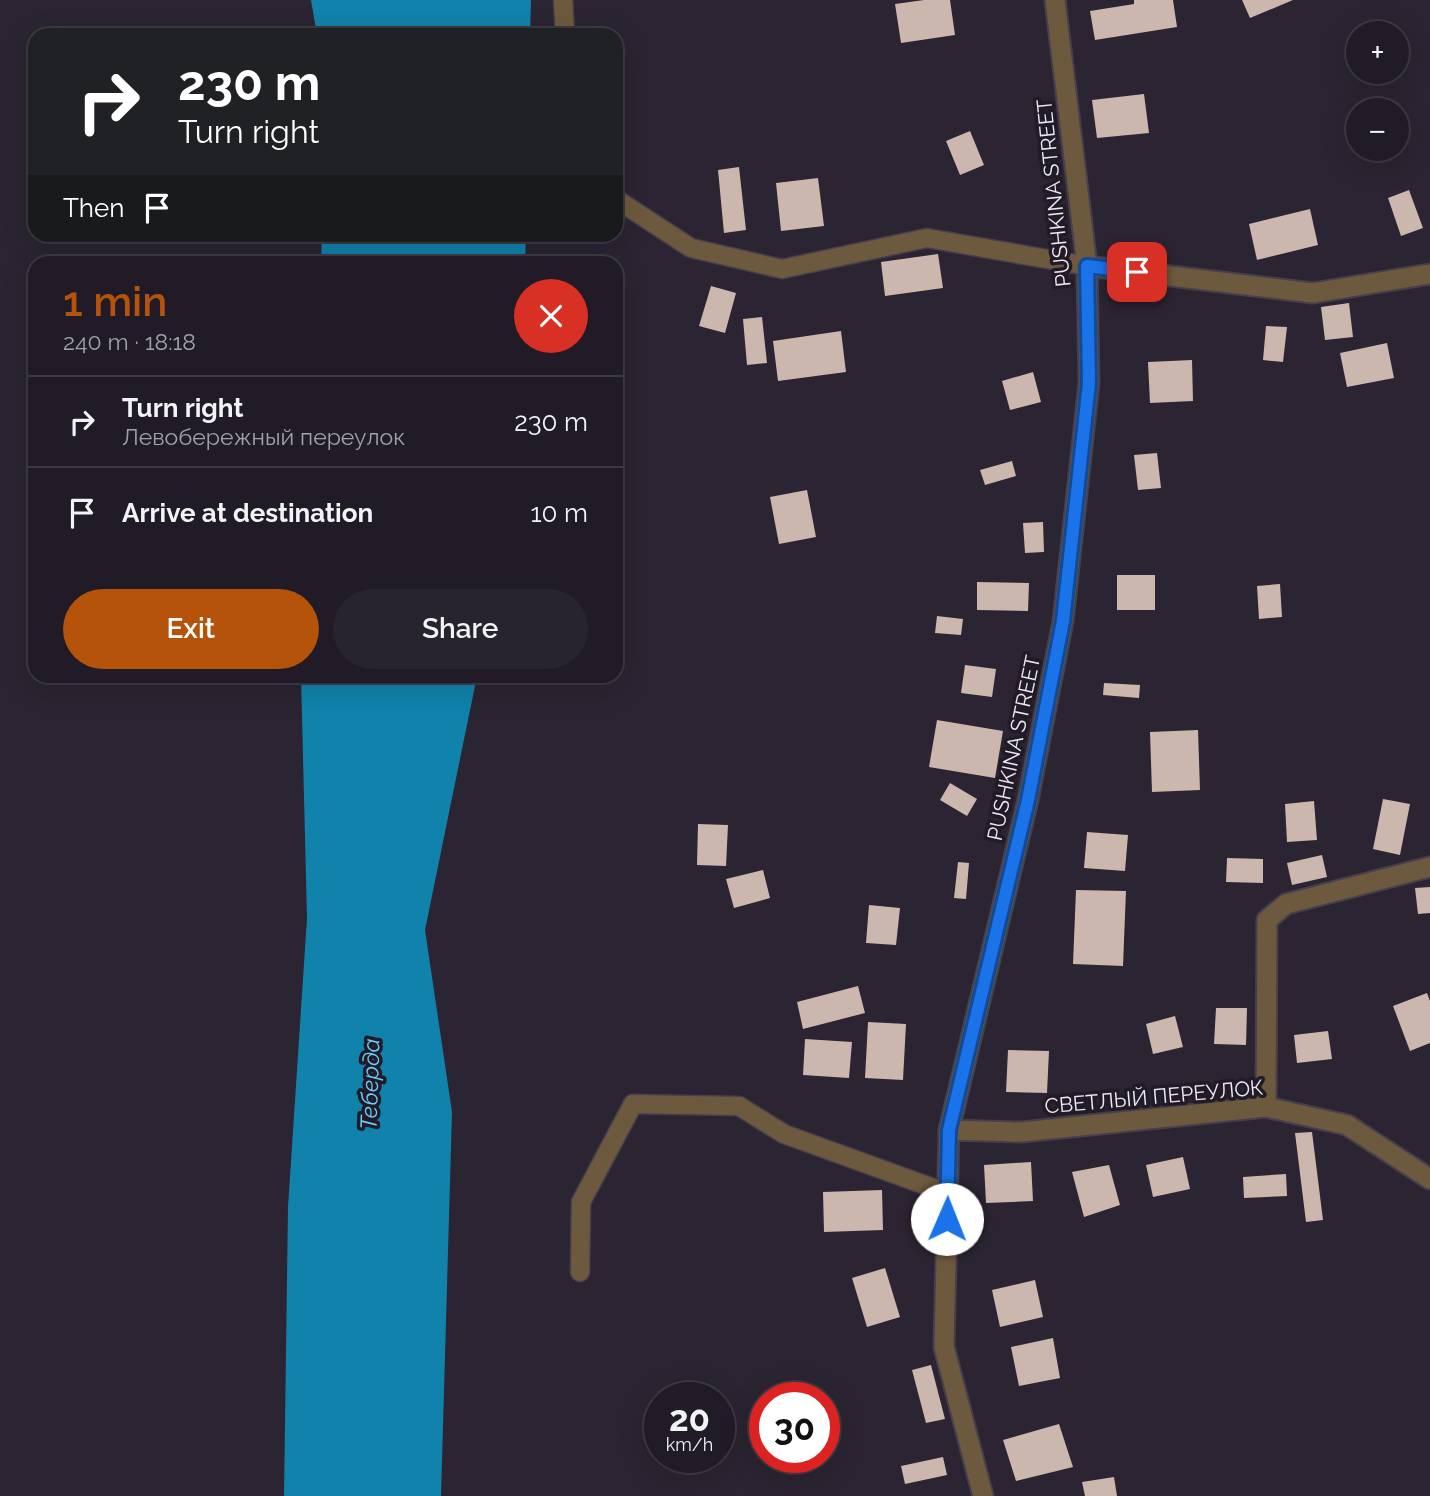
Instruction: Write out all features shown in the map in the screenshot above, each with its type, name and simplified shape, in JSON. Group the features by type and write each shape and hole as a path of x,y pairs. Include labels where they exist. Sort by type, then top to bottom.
{"street":[{"name":"PUSHKINA STREET","path":"984,1496 944,1347 949,1130 1028,800 1063,621 1089,383 1087,266 1055,0"},
{"path":"1087,266 1313,293 1430,274"},
{"path":"1266,1107 1267,920 1286,904 1430,867"},
{"name":"СВЕТЛЫЙ ПЕРЕУЛОК","path":"949,1130 1022,1132 1266,1107 1347,1125 1430,1179"}],"lane":[{"path":"563,0 565,28"},
{"path":"623,204 691,248 782,270 927,238 1087,266"},
{"path":"580,1272 581,1202 633,1104 738,1106 784,1134 947,1193"}],"water":[{"path":"311,0 531,0 530,28 316,28"},
{"path":"322,242 526,242 525,256 321,256"},
{"name":"Теберда","path":"301,683 476,683 425,930 452,1112 441,1496 284,1496 288,1207 307,918"}],"building":[{"path":"950,0 955,35 901,43 895,4"},
{"path":"1134,0 1173,0 1177,27 1095,40 1090,11 1134,4"},
{"path":"1242,0 1293,0 1250,18"},
{"path":"1144,94 1149,133 1097,138 1092,100"},
{"path":"970,131 984,165 960,175 946,141"},
{"path":"739,167 746,230 724,233 718,170"},
{"path":"818,178 824,226 781,231 776,183"},
{"path":"1409,190 1423,228 1401,236 1388,198"},
{"path":"1310,209 1318,245 1257,260 1249,224"},
{"path":"938,254 943,288 885,296 881,262"},
{"path":"711,286 736,293 725,333 699,326"},
{"path":"1349,303 1353,337 1325,340 1321,307"},
{"path":"762,317 767,363 747,365 743,319"},
{"path":"1266,326 1287,327 1283,362 1263,360"},
{"path":"841,331 846,372 778,381 773,341"},
{"path":"1387,343 1394,378 1347,387 1340,353"},
{"path":"1192,360 1193,401 1150,403 1148,362"},
{"path":"1033,372 1041,402 1010,410 1002,381"},
{"path":"1157,453 1161,488 1138,490 1134,455"},
{"path":"1012,461 1016,476 985,485 980,470"},
{"path":"807,490 816,537 779,544 770,497"},
{"path":"1043,522 1044,552 1025,553 1023,523"},
{"path":"1117,575 1155,575 1155,610 1117,610"},
{"path":"977,582 1029,583 1028,611 977,610"},
{"path":"1280,584 1282,617 1259,619 1257,586"},
{"path":"937,616 963,619 961,635 935,633"},
{"path":"965,665 996,669 992,697 961,693"},
{"path":"1104,683 1140,685 1139,698 1103,695"},
{"path":"937,720 1003,731 995,778 929,767"},
{"path":"1198,730 1200,790 1152,792 1150,732"},
{"path":"950,783 977,799 967,816 940,800"},
{"path":"1383,799 1410,804 1400,855 1373,849"},
{"path":"1314,801 1317,840 1287,842 1285,804"},
{"path":"698,824 728,825 726,866 697,865"},
{"path":"1087,832 1128,835 1125,871 1084,868"},
{"path":"1322,855 1327,877 1292,885 1287,863"},
{"path":"1227,858 1263,859 1263,883 1226,882"},
{"path":"958,862 969,863 966,899 954,898"},
{"path":"763,870 770,898 734,908 726,879"},
{"path":"1430,887 1430,913 1418,914 1415,888"},
{"path":"1076,890 1126,891 1123,966 1073,964"},
{"path":"869,905 900,908 896,945 866,943"},
{"path":"858,986 865,1013 803,1029 797,1002"},
{"path":"1427,993 1430,1001 1430,1043 1410,1051 1393,1006"},
{"path":"1216,1008 1247,1008 1246,1045 1214,1044"},
{"path":"1175,1016 1183,1047 1153,1054 1146,1024"},
{"path":"868,1022 906,1024 903,1080 865,1078"},
{"path":"1328,1031 1332,1059 1297,1063 1294,1035"},
{"path":"805,1039 852,1042 849,1078 803,1075"},
{"path":"1008,1050 1049,1051 1047,1093 1006,1092"},
{"path":"1312,1132 1323,1220 1306,1222 1295,1133"},
{"path":"1183,1157 1190,1189 1153,1197 1146,1165"},
{"path":"1031,1162 1033,1201 986,1203 984,1165"},
{"path":"1109,1165 1120,1205 1084,1217 1072,1172"},
{"path":"1286,1174 1287,1196 1244,1198 1243,1177"},
{"path":"882,1190 883,1230 824,1232 823,1192"},
{"path":"885,1268 900,1317 867,1327 852,1278"},
{"path":"1035,1280 1043,1317 1000,1327 992,1290"},
{"path":"1053,1338 1060,1378 1019,1386 1011,1347"},
{"path":"931,1365 945,1419 926,1423 912,1370"},
{"path":"1059,1424 1073,1467 1016,1481 1003,1440"},
{"path":"943,1457 947,1475 905,1484 901,1466"},
{"path":"1114,1477 1117,1496 1085,1496 1082,1482"}],"route":[{"path":"947,1219 949,1130 1028,800 1063,621 1089,383 1087,266 1137,272"}]}
